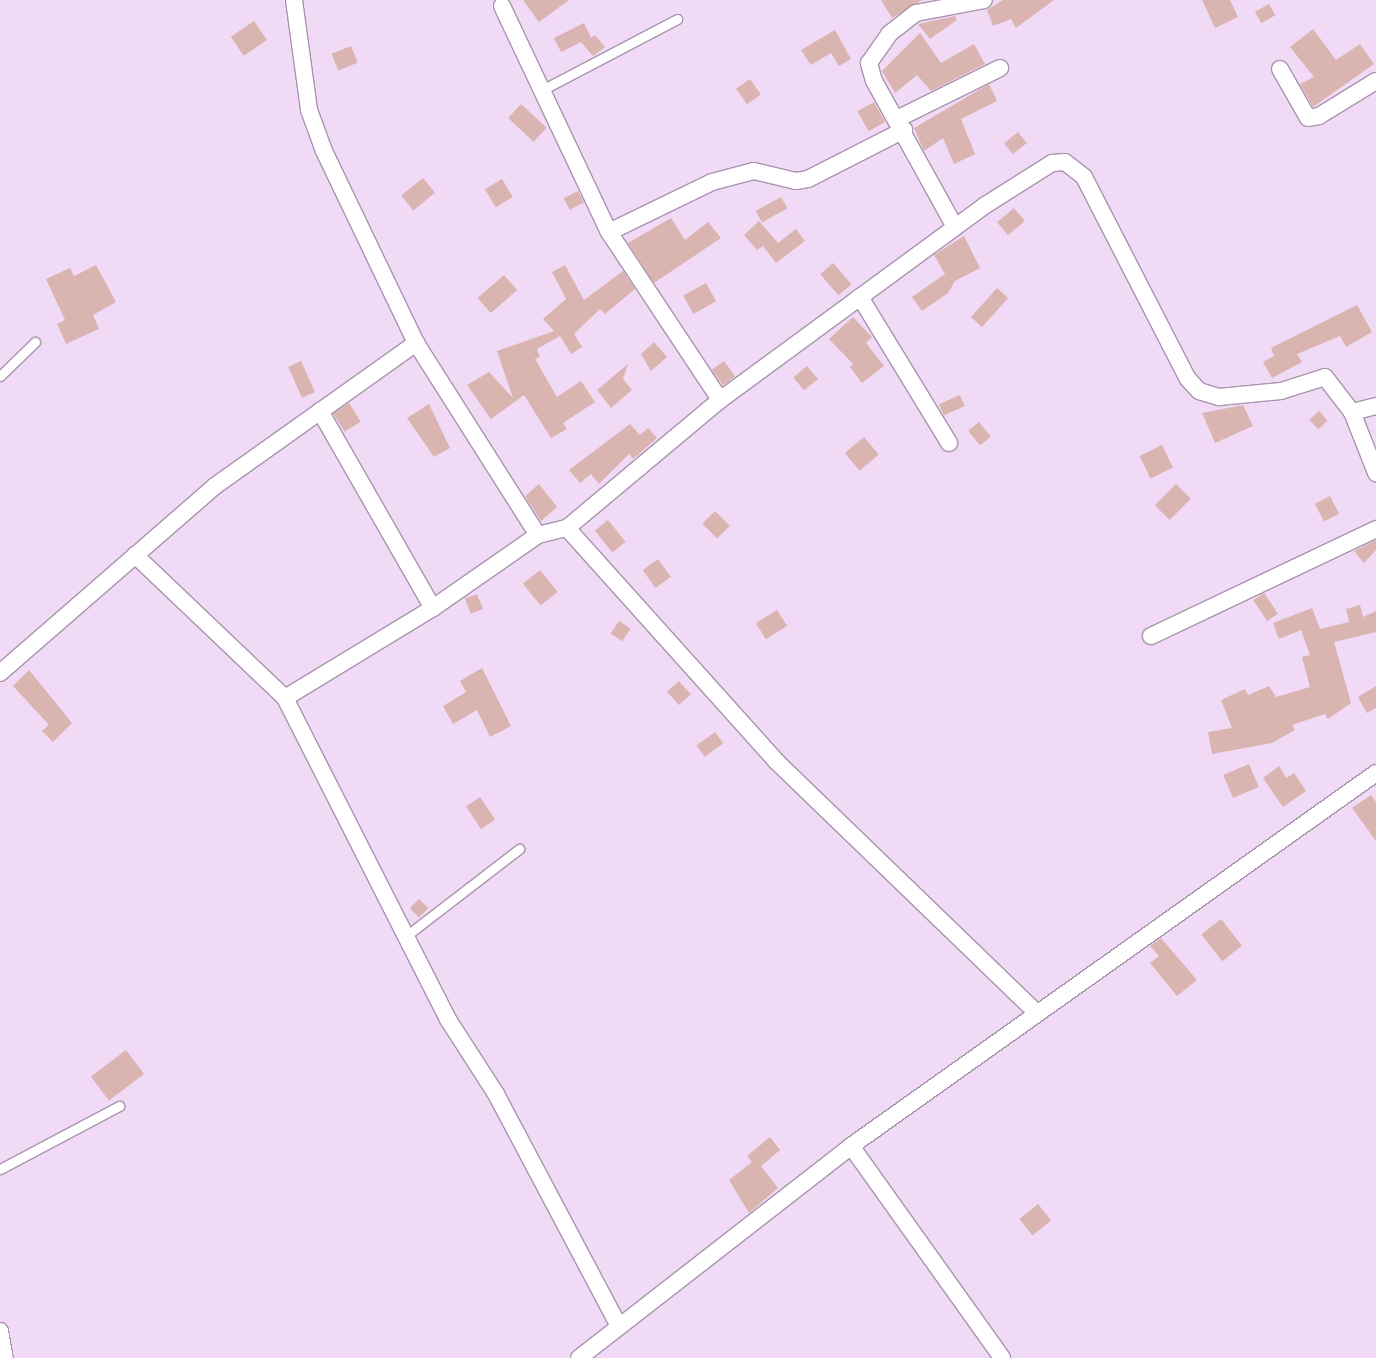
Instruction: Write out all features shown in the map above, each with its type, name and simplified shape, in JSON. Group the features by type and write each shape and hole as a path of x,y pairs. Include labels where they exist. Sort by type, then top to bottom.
{"street":[{"path":"294,0 309,110 324,151 416,343 538,535"},
{"path":"955,227 901,125 874,81 872,54 916,13 984,0"},
{"path":"502,6 540,91 609,232 720,400"},
{"path":"609,232 712,182 754,172 796,181 808,179 1000,68"},
{"path":"1280,69 1308,118 1376,81"},
{"path":"285,698 433,608 538,535 567,528 720,400 955,227 1052,163 1065,162 1084,177 1188,380 1199,391 1219,397 1281,391 1325,377 1352,412 1376,473"},
{"path":"860,297 949,443"},
{"path":"0,673 215,486 416,343"},
{"path":"1352,412 1376,406"},
{"path":"320,411 433,608"},
{"path":"567,528 776,761 1034,1011"},
{"path":"1151,636 1376,529"},
{"path":"135,555 285,698 449,1021 496,1094 619,1326"},
{"path":"579,1358 851,1146 1034,1011 1376,773"},
{"path":"851,1146 1002,1358"},
{"path":"0,1331 5,1358"}],"lane":[{"path":"540,91 678,19"},
{"path":"0,376 35,342"},
{"path":"406,936 519,849"},
{"path":"0,1170 119,1106"}],"building":[{"path":"523,0 569,0 539,22"},
{"path":"881,0 922,0 892,18"},
{"path":"1003,0 1054,0 1016,28 1011,19 993,26 987,10"},
{"path":"1202,0 1230,0 1238,17 1215,28"},
{"path":"1269,4 1275,15 1261,23 1255,12"},
{"path":"955,16 957,20 930,39 918,24"},
{"path":"254,21 267,40 244,56 231,37"},
{"path":"584,23 591,38 595,35 605,47 593,56 581,42 561,52 554,38"},
{"path":"1313,29 1336,60 1360,44 1374,64 1313,107 1300,84 1314,77 1290,47"},
{"path":"835,30 851,59 839,66 831,53 811,65 801,50"},
{"path":"920,33 941,63 974,44 985,64 931,91 917,75 895,93 882,71"},
{"path":"351,46 358,63 338,71 332,54"},
{"path":"750,79 761,95 747,104 736,89"},
{"path":"989,84 997,101 961,119 975,154 954,164 943,138 924,151 914,128"},
{"path":"874,102 885,122 869,131 857,111"},
{"path":"521,104 547,128 534,142 508,118"},
{"path":"1018,132 1027,143 1013,154 1004,143"},
{"path":"423,178 435,193 413,210 401,196"},
{"path":"502,179 513,197 496,207 485,189"},
{"path":"578,191 584,203 570,210 564,198"},
{"path":"781,197 787,208 762,222 756,211"},
{"path":"1014,208 1025,221 1008,235 997,222"},
{"path":"671,218 685,240 708,222 721,238 654,283 628,243"},
{"path":"759,221 778,243 796,229 805,241 776,263 763,246 757,250 744,235"},
{"path":"964,236 980,268 955,281 948,293 922,311 912,297 945,274 934,255"},
{"path":"833,263 851,284 839,295 820,274"},
{"path":"96,265 116,302 93,315 99,329 66,344 57,324 65,320 46,279 70,268 74,276"},
{"path":"565,265 584,300 623,271 635,289 605,314 600,309 574,334 582,347 571,354 560,336 537,349 540,357 535,359 557,397 581,381 595,402 563,423 567,429 551,438 524,395 491,419 467,385 489,372 513,398 497,351 554,331 543,319 566,299 552,272"},
{"path":"504,275 517,290 491,313 478,298"},
{"path":"706,283 716,301 693,314 683,296"},
{"path":"997,288 1008,298 982,327 971,317"},
{"path":"1357,305 1372,332 1346,347 1340,336 1297,354 1302,362 1272,378 1263,362 1274,356 1271,348"},
{"path":"853,317 872,337 866,343 884,366 862,383 850,367 853,364 829,339"},
{"path":"654,342 667,357 651,371 641,354"},
{"path":"301,361 315,392 302,398 288,367"},
{"path":"724,361 735,376 723,385 712,370"},
{"path":"628,364 623,379 632,390 611,408 597,390"},
{"path":"807,366 818,379 804,391 793,378"},
{"path":"960,395 965,406 944,415 939,404"},
{"path":"349,403 361,422 345,432 333,413"},
{"path":"429,404 450,448 434,457 407,418"},
{"path":"1243,405 1253,426 1215,443 1202,413"},
{"path":"1319,411 1328,421 1318,429 1309,420"},
{"path":"979,422 991,437 980,446 968,431"},
{"path":"630,424 640,435 648,428 657,438 633,459 629,454 599,484 591,474 580,483 569,470"},
{"path":"864,437 879,455 860,471 845,453"},
{"path":"1162,445 1173,467 1150,478 1140,456"},
{"path":"539,484 557,507 541,521 525,496"},
{"path":"1176,484 1191,499 1170,520 1155,505"},
{"path":"1330,496 1339,514 1324,522 1315,504"},
{"path":"715,511 730,526 717,539 702,524"},
{"path":"608,520 626,542 612,552 595,531"},
{"path":"1376,540 1376,550 1364,563 1354,551"},
{"path":"658,559 671,577 656,588 643,570"},
{"path":"540,570 558,592 541,606 523,584"},
{"path":"1264,593 1278,614 1267,621 1253,600"},
{"path":"477,594 483,609 471,614 465,599"},
{"path":"1360,605 1363,617 1376,611 1376,632 1334,642 1351,703 1328,719 1325,714 1292,725 1295,730 1272,743 1212,754 1208,732 1232,728 1221,700 1245,689 1248,695 1269,686 1276,697 1310,687 1302,657 1310,655 1301,630 1279,639 1273,623 1312,608 1320,629 1349,622 1346,609"},
{"path":"777,610 787,626 766,639 756,623"},
{"path":"619,621 631,629 622,641 611,633"},
{"path":"482,668 511,726 490,737 477,710 453,724 443,706 466,692 460,681"},
{"path":"29,670 72,723 53,742 42,731 49,725 13,686"},
{"path":"679,681 691,695 679,705 667,691"},
{"path":"1376,686 1376,708 1367,713 1358,697"},
{"path":"715,732 723,743 705,757 696,746"},
{"path":"1249,764 1259,787 1233,798 1223,775"},
{"path":"1279,766 1286,778 1294,773 1306,791 1283,807 1263,778"},
{"path":"1371,795 1376,802 1376,841 1352,808"},
{"path":"480,797 495,819 481,829 466,807"},
{"path":"419,899 428,908 419,917 410,908"},
{"path":"1221,919 1242,946 1222,961 1201,934"},
{"path":"1161,938 1197,980 1177,996 1150,963 1159,956 1150,946"},
{"path":"126,1050 144,1074 109,1100 91,1076"},
{"path":"770,1137 780,1150 761,1166 778,1188 749,1213 729,1180 752,1162 747,1156"},
{"path":"1038,1204 1051,1220 1033,1235 1019,1219"}]}
